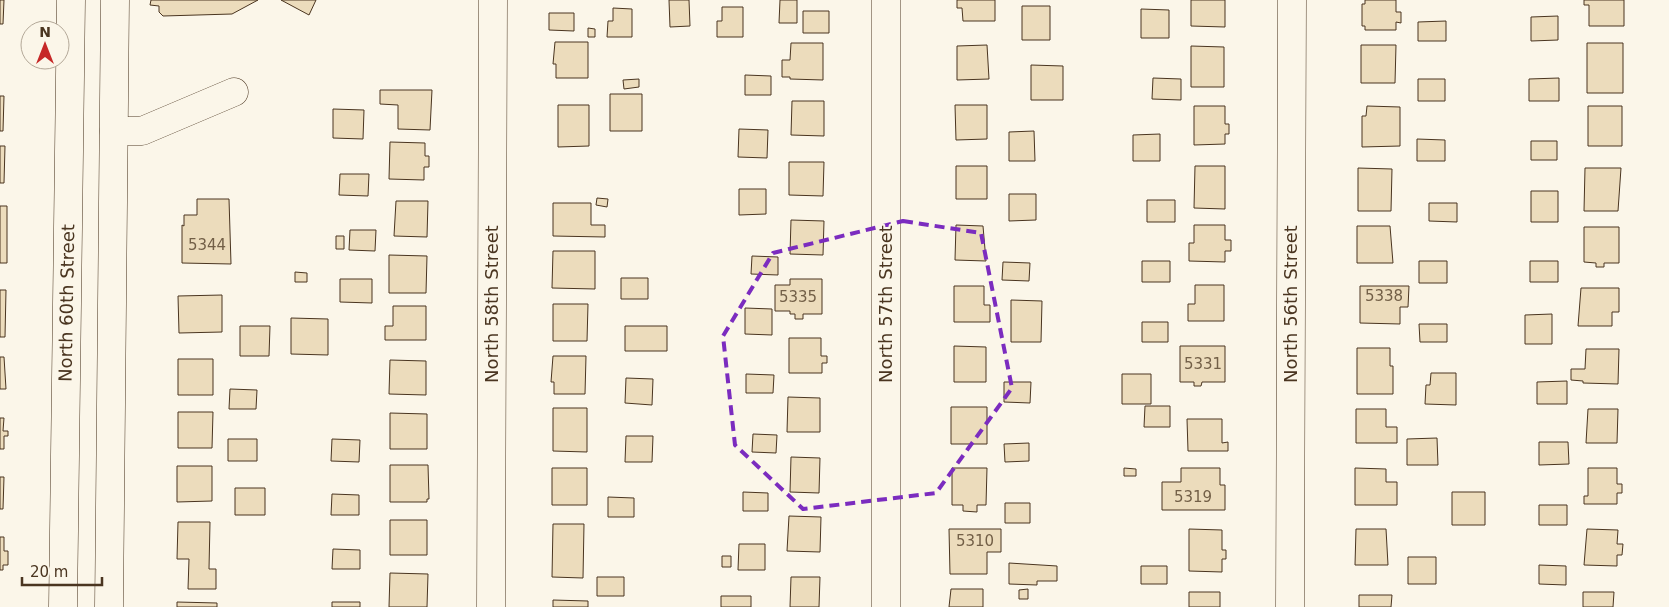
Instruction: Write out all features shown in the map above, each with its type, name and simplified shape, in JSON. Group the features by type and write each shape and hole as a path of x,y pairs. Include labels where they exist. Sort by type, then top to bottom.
{"street":[{"name":"North 60th Street","path":"63,607 71,0"},
{"path":"109,607 115,0"},
{"name":"North 58th Street","path":"491,607 493,0"},
{"name":"North 57th Street","path":"886,0 886,607"},
{"name":"North 56th Street","path":"1290,607 1292,0"},
{"path":"114,132 142,131 234,92"}],"highlighted area":[{"path":"903,221 981,233 1012,388 936,493 803,509 735,445 723,336 773,253"}],"building":[{"path":"0,0 4,0 3,24 0,24"},
{"path":"151,0 258,0 232,14 163,16 159,12 159,6 150,5"},
{"path":"281,0 316,0 309,15"},
{"path":"669,0 689,0 690,26 670,27"},
{"path":"780,0 797,0 797,23 779,23"},
{"path":"957,0 995,0 995,21 963,21 962,8 957,8"},
{"path":"1191,0 1225,0 1225,27 1191,26"},
{"path":"1365,0 1396,0 1396,12 1401,12 1401,23 1396,22 1396,30 1365,30 1365,26 1362,26 1362,4 1365,4"},
{"path":"1584,0 1624,0 1624,26 1589,26 1589,5 1584,5"},
{"path":"1022,6 1050,6 1050,40 1022,40"},
{"path":"722,7 743,7 743,37 717,37 717,21 722,21"},
{"path":"613,8 632,9 632,37 607,37 608,21 613,21"},
{"path":"1141,9 1169,10 1169,38 1141,38"},
{"path":"803,11 829,11 829,33 803,33"},
{"path":"549,13 574,13 574,31 549,30"},
{"path":"1558,16 1558,40 1531,41 1531,17"},
{"path":"1446,21 1446,41 1418,41 1418,22"},
{"path":"588,28 595,29 595,37 588,37"},
{"path":"555,42 588,42 588,78 556,78 556,64 553,64"},
{"path":"791,43 823,43 823,80 782,77 782,60 790,60"},
{"path":"1587,43 1623,43 1623,93 1587,93"},
{"path":"987,45 989,79 957,80 957,46"},
{"path":"1361,45 1396,45 1395,83 1361,83"},
{"path":"1191,46 1224,47 1224,87 1191,87"},
{"path":"1031,65 1063,66 1063,100 1031,100"},
{"path":"745,75 771,76 771,95 745,95"},
{"path":"1153,78 1181,79 1181,100 1152,99"},
{"path":"1559,78 1559,101 1529,101 1529,79"},
{"path":"639,79 639,87 624,89 623,80"},
{"path":"1418,79 1445,79 1445,101 1418,101"},
{"path":"380,90 432,90 430,130 398,129 398,105 380,104"},
{"path":"610,94 642,94 642,131 610,131"},
{"path":"0,96 4,96 3,131 0,131"},
{"path":"792,101 824,101 824,136 791,135"},
{"path":"558,105 589,105 589,146 558,147"},
{"path":"955,105 987,105 987,139 956,140"},
{"path":"1194,106 1225,106 1225,124 1229,124 1229,134 1225,134 1225,144 1194,145"},
{"path":"1367,106 1400,107 1400,146 1362,147 1362,116 1366,116"},
{"path":"1588,106 1622,106 1622,146 1588,146"},
{"path":"333,109 364,110 363,139 333,138"},
{"path":"739,129 768,130 767,158 738,157"},
{"path":"1034,131 1035,161 1009,161 1009,132"},
{"path":"1160,134 1160,161 1133,161 1133,135"},
{"path":"1417,139 1445,140 1445,161 1417,161"},
{"path":"1531,141 1557,141 1557,160 1531,160"},
{"path":"390,142 425,143 425,156 429,156 429,167 424,167 424,180 389,179"},
{"path":"0,146 5,146 4,183 0,183"},
{"path":"789,162 824,162 823,196 789,195"},
{"path":"956,166 987,166 987,199 956,199"},
{"path":"1195,166 1225,166 1225,209 1194,208"},
{"path":"1358,168 1392,169 1391,211 1358,211"},
{"path":"1585,168 1621,168 1618,211 1584,211"},
{"path":"340,174 369,174 368,196 339,195"},
{"path":"739,189 766,189 766,214 739,215"},
{"path":"1531,191 1558,191 1558,222 1531,222"},
{"path":"1009,194 1036,194 1036,220 1009,221"},
{"path":"597,198 608,199 607,207 596,205"},
{"path":"197,199 229,199 231,264 182,263 182,225 184,226 184,215 197,215"},
{"path":"1147,200 1175,200 1175,222 1147,222"},
{"path":"396,201 428,201 427,237 394,236"},
{"path":"553,203 591,203 591,225 605,225 605,237 553,236"},
{"path":"1429,203 1457,203 1457,222 1429,221"},
{"path":"0,206 7,206 7,263 0,263"},
{"path":"791,220 824,221 823,255 790,254"},
{"path":"956,225 983,226 986,261 955,260"},
{"path":"1194,225 1225,225 1225,240 1231,240 1231,251 1225,251 1225,262 1189,261 1189,243 1194,243"},
{"path":"1357,226 1390,226 1393,263 1357,263"},
{"path":"1584,227 1619,227 1619,263 1604,263 1604,267 1596,267 1596,263 1584,262"},
{"path":"350,230 376,230 375,251 349,250"},
{"path":"336,236 344,236 344,249 336,249"},
{"path":"553,251 595,251 595,289 552,288"},
{"path":"389,255 427,256 426,293 389,293"},
{"path":"752,256 778,257 778,275 751,274"},
{"path":"1142,261 1170,261 1170,282 1142,282"},
{"path":"1419,261 1447,261 1447,283 1419,283"},
{"path":"1530,261 1558,261 1558,282 1530,282"},
{"path":"1003,262 1030,263 1029,281 1002,280"},
{"path":"295,272 307,273 307,282 295,282"},
{"path":"621,278 648,278 648,299 621,299"},
{"path":"340,279 372,279 372,303 340,302"},
{"path":"790,279 822,279 822,314 803,314 803,319 795,319 795,314 790,314 790,311 775,311 775,285 790,285"},
{"path":"1195,285 1224,285 1224,321 1188,321 1188,304 1195,304"},
{"path":"954,286 984,286 984,305 990,305 990,322 954,322"},
{"path":"1360,286 1409,286 1408,307 1400,307 1400,324 1360,323"},
{"path":"1581,288 1619,288 1619,312 1612,312 1612,326 1578,326"},
{"path":"0,290 6,290 5,337 0,337"},
{"path":"222,295 222,332 179,333 178,296"},
{"path":"1011,300 1042,301 1041,342 1011,342"},
{"path":"553,304 588,304 587,341 553,341"},
{"path":"393,306 426,306 426,340 385,340 385,326 393,326"},
{"path":"745,308 772,309 772,335 745,334"},
{"path":"1552,314 1552,344 1525,344 1525,315"},
{"path":"291,318 328,319 328,355 291,354"},
{"path":"1142,322 1168,322 1168,342 1142,342"},
{"path":"1419,324 1447,324 1447,342 1420,342"},
{"path":"240,326 270,326 269,356 240,356"},
{"path":"625,326 667,326 667,351 625,351"},
{"path":"789,338 821,338 821,356 827,356 827,363 822,363 822,373 789,373"},
{"path":"954,346 986,347 986,382 954,382"},
{"path":"1180,346 1225,346 1225,382 1202,382 1201,386 1194,386 1194,382 1180,382"},
{"path":"1357,348 1390,348 1390,366 1393,366 1393,394 1357,394"},
{"path":"1586,349 1619,349 1618,384 1583,383 1583,381 1571,380 1571,369 1585,369"},
{"path":"553,356 586,356 585,394 554,394 554,382 551,382"},
{"path":"0,357 4,357 6,389 0,389"},
{"path":"178,359 213,359 213,395 178,395"},
{"path":"390,360 426,361 426,395 389,394"},
{"path":"1431,373 1456,373 1456,405 1425,404 1426,385 1430,385"},
{"path":"746,374 774,375 773,393 746,393"},
{"path":"1122,374 1151,374 1151,404 1122,404"},
{"path":"626,378 653,379 652,405 625,403"},
{"path":"1567,381 1567,404 1537,404 1537,382"},
{"path":"1004,382 1031,382 1030,403 1004,402"},
{"path":"230,389 257,390 256,409 229,409"},
{"path":"788,397 820,398 820,432 787,432"},
{"path":"1145,406 1170,406 1170,427 1144,427"},
{"path":"951,407 987,407 987,444 951,444"},
{"path":"553,408 587,408 587,452 553,451"},
{"path":"1356,409 1386,409 1386,427 1397,427 1397,443 1356,443"},
{"path":"1588,409 1618,409 1617,443 1586,443"},
{"path":"178,412 213,412 212,448 178,448"},
{"path":"390,413 427,414 427,449 390,449"},
{"path":"0,418 4,418 3,431 8,431 8,436 4,436 4,449 0,449"},
{"path":"1187,419 1222,419 1222,443 1228,442 1228,451 1188,451"},
{"path":"753,434 777,435 776,453 752,452"},
{"path":"626,436 653,436 652,462 625,462"},
{"path":"1437,438 1438,465 1407,465 1407,439"},
{"path":"228,439 257,439 257,461 228,461"},
{"path":"332,439 360,440 359,462 331,461"},
{"path":"1539,442 1568,442 1569,464 1539,465"},
{"path":"1029,443 1029,461 1005,462 1004,444"},
{"path":"791,457 820,458 819,493 790,492"},
{"path":"390,465 428,465 429,499 427,499 427,502 390,502"},
{"path":"177,466 212,466 212,501 177,502"},
{"path":"552,468 587,468 587,505 552,505"},
{"path":"952,468 987,468 986,505 977,505 977,512 963,511 963,505 952,505"},
{"path":"1124,468 1136,469 1136,476 1124,476"},
{"path":"1181,468 1220,468 1220,485 1225,485 1225,510 1162,510 1162,482 1181,482"},
{"path":"1355,468 1386,469 1386,482 1397,482 1397,505 1355,505"},
{"path":"1588,468 1617,468 1617,484 1622,484 1622,493 1617,493 1617,504 1584,504 1584,496 1588,496"},
{"path":"0,477 4,477 3,509 0,509"},
{"path":"235,488 265,488 265,515 235,515"},
{"path":"743,492 768,493 768,511 743,511"},
{"path":"1452,492 1485,492 1485,525 1452,525"},
{"path":"332,494 359,495 359,515 331,515"},
{"path":"608,497 634,498 634,517 608,517"},
{"path":"1005,503 1030,503 1030,523 1005,523"},
{"path":"1539,505 1567,505 1567,525 1539,525"},
{"path":"789,516 821,517 820,552 787,551"},
{"path":"390,520 427,520 427,555 390,555"},
{"path":"178,522 210,522 209,569 216,569 216,589 188,589 189,559 177,559"},
{"path":"553,524 584,524 583,578 552,577"},
{"path":"949,529 1001,529 1001,552 987,552 987,574 950,574"},
{"path":"1189,529 1222,530 1222,550 1226,550 1226,559 1222,559 1222,572 1189,571"},
{"path":"1356,529 1386,529 1388,565 1355,565"},
{"path":"1587,529 1618,530 1617,544 1623,544 1622,555 1617,555 1617,566 1584,565"},
{"path":"0,537 4,537 4,551 8,551 8,565 3,565 3,570 0,570"},
{"path":"739,544 765,544 765,570 738,570"},
{"path":"333,549 360,550 360,569 332,569"},
{"path":"722,556 731,556 731,567 722,567"},
{"path":"1408,557 1436,557 1436,584 1408,584"},
{"path":"1009,563 1057,566 1057,581 1037,581 1037,585 1009,584"},
{"path":"1539,565 1566,566 1566,585 1539,584"},
{"path":"1141,566 1167,566 1167,584 1141,584"},
{"path":"390,573 428,574 427,607 389,607"},
{"path":"597,577 624,577 624,596 597,596"},
{"path":"791,577 820,577 819,607 790,607"},
{"path":"951,589 983,589 983,607 949,607"},
{"path":"1028,589 1028,599 1019,599 1019,590"},
{"path":"1189,592 1220,592 1220,607 1189,607"},
{"path":"1583,592 1614,592 1613,607 1583,607"},
{"path":"1359,595 1392,595 1391,607 1359,607"},
{"path":"721,596 751,596 751,607 721,607"},
{"path":"553,600 588,601 588,607 553,607"},
{"path":"177,602 217,603 217,607 177,607"},
{"path":"332,602 360,602 360,607 332,607"}]}
